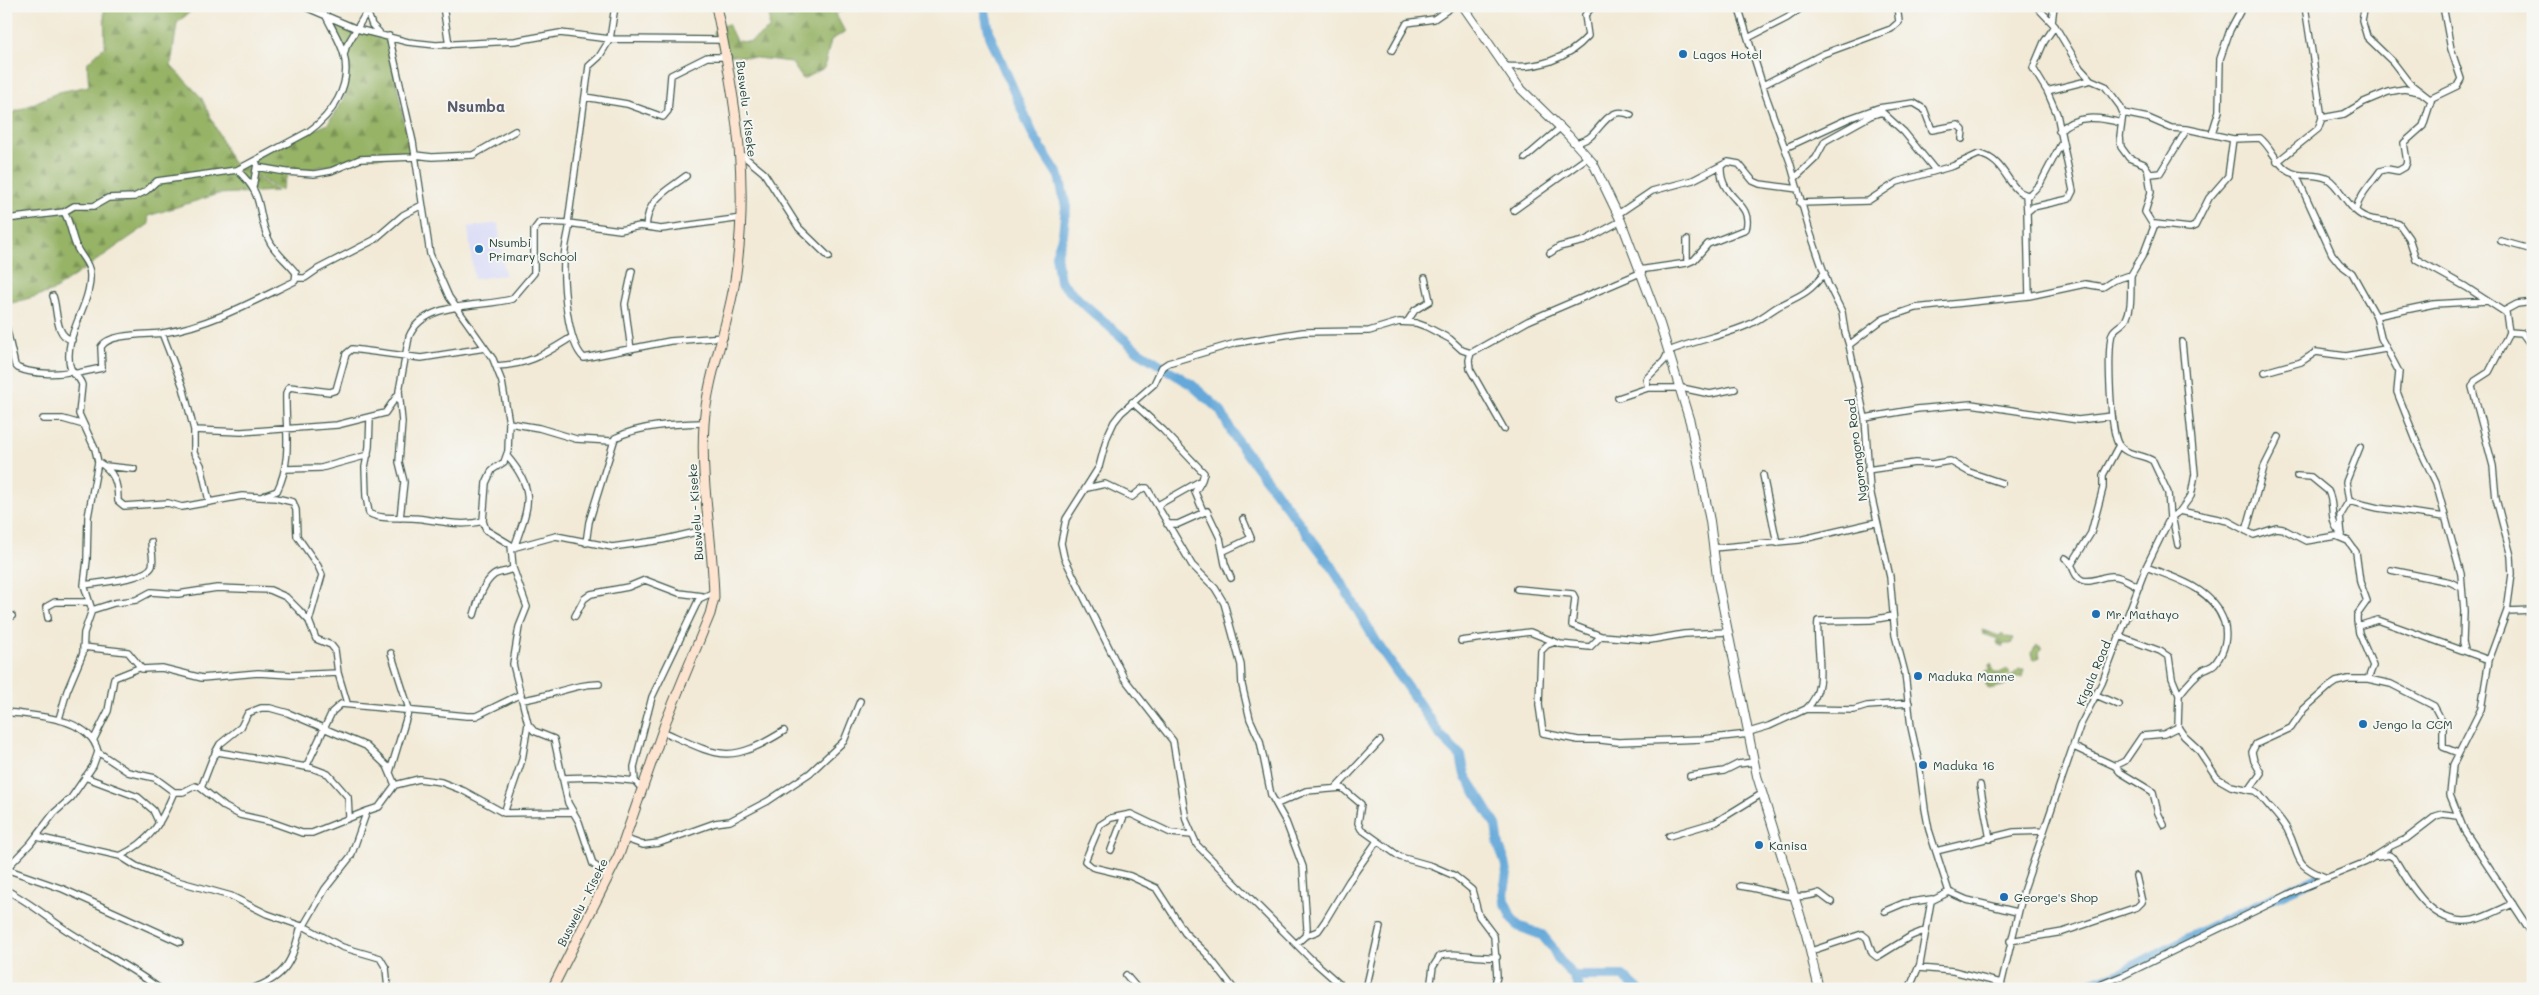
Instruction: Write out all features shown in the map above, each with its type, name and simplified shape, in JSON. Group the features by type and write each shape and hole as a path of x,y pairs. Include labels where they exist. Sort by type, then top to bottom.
{"main road":[{"name":"Buswelu - Kiseke","path":"552,989 626,839 662,731 710,614 714,592 703,454 704,423 735,280 742,218 741,154 736,106 728,57 716,6"}],"street":[{"path":"303,6 356,29 380,33 408,42 449,45 514,40 560,33 610,40 723,40"},
{"path":"443,6 449,45"},
{"path":"615,6 610,40 599,57 589,66 564,262 566,298 572,337 582,356 587,359 670,341 724,337"},
{"path":"1392,50 1407,23 1434,19 1453,6"},
{"path":"1463,6 1530,100 1576,143 1588,157 1603,181 1620,218 1669,351 1682,388 1690,422 1728,632 1754,762 1811,951 1819,989"},
{"path":"1505,66 1530,67 1567,54 1588,36 1585,15 1593,6"},
{"name":"Ngorongoro Road","path":"1738,6 1772,114 1795,178 1800,203 1832,293 1839,304 1849,345 1865,418 1867,470 1890,577 1894,616 1910,703 1912,736 1919,763 1930,830 1949,892"},
{"path":"1748,38 1804,6"},
{"path":"1763,85 1823,54 1890,29 1899,22 1897,6"},
{"path":"2036,6 2054,24 2080,68 2091,80 2105,86 2123,112 2148,118 2172,128 2193,128 2233,139 2260,138 2277,162 2296,175 2332,254 2340,264 2352,273 2376,316 2385,349 2399,372 2397,392 2417,443 2436,483 2458,564 2462,588 2463,642 2465,650"},
{"path":"2027,212 2033,207 2069,199 2073,188 2061,144 2057,114 2047,91 2033,68 2054,24 2054,6"},
{"path":"2212,133 2219,111 2220,59 2230,30 2243,6"},
{"path":"2277,162 2318,129 2322,118 2305,6"},
{"path":"2365,6 2362,20 2367,37 2393,62 2404,78 2431,100"},
{"path":"2356,209 2361,194 2372,184 2380,171 2386,169 2398,172 2405,168 2407,162 2404,142 2423,126 2434,96 2457,86 2461,79 2451,49 2443,6"},
{"path":"344,55 365,10"},
{"path":"365,10 380,33"},
{"path":"6,219 64,212 74,206 94,206 108,198 141,195 157,180 237,170 308,132 318,125 332,110 341,94 346,70 344,55 326,16"},
{"path":"389,36 415,156 430,254 441,282 455,307 485,348 496,366 502,382 509,423 507,456 504,462 492,470 487,479 483,492 483,521 486,530 513,548"},
{"path":"586,98 627,104 663,117 668,111 672,75 707,57 728,57"},
{"path":"2047,91 2091,80"},
{"path":"2322,118 2344,114 2364,102 2388,92 2404,89 2420,92"},
{"path":"1785,148 1850,118 1880,110 1918,104 1926,112 1932,130 1958,125 1963,130 1962,139"},
{"path":"1880,110 1904,132 1935,170"},
{"path":"1795,178 1816,158 1825,141 1880,110"},
{"path":"1576,143 1590,137 1609,116 1622,112 1631,115"},
{"path":"2123,112 2120,143 2123,151 2129,158 2144,164 2148,172 2152,192 2145,212 2154,225"},
{"path":"2059,131 2070,122 2086,118 2106,118 2121,123"},
{"path":"1525,158 1560,128"},
{"path":"2148,172 2152,175 2160,173 2186,129"},
{"path":"257,167 314,174 332,171 360,159 415,156 432,158 472,155 515,131"},
{"path":"2154,225 2190,228 2195,226 2209,198 2228,176 2233,139"},
{"path":"1800,203 1862,202 1873,199 1897,182 1953,166 1974,155 1987,156 1998,163 2018,190 2026,194 2032,193 2040,184 2061,144"},
{"path":"741,154 764,173 781,203 799,228 829,257"},
{"path":"1514,210 1588,157"},
{"path":"253,187 257,160"},
{"path":"1550,253 1559,247 1584,240 1620,218 1652,191 1681,184 1728,162 1739,164 1754,181 1760,184 1798,189"},
{"path":"1504,429 1470,368 1469,360 1471,353 1528,321 1640,271 1687,263 1694,260 1708,244 1746,229 1748,216 1742,206 1725,188 1720,175 1720,166"},
{"path":"237,170 253,187 259,200 268,238 291,267 297,278"},
{"path":"2296,175 2318,176 2330,180 2342,198 2364,217 2399,224 2409,238 2416,260 2504,311 2508,317 2509,332 2489,372 2475,381 2472,387 2491,456 2496,499 2511,556 2511,592 2507,611 2489,660 2481,709 2475,724 2458,752 2450,782 2450,795 2457,816 2533,935"},
{"path":"646,227 646,215 654,200 686,176"},
{"path":"2026,194 2029,296"},
{"path":"7,330 15,365 18,368 44,371 54,375 102,368 101,347 106,341 162,333 221,317 261,299 297,278 305,278 318,268 374,240 404,215 422,205"},
{"path":"59,720 83,647 86,624 92,610 84,585 87,560 88,517 98,462 95,448 79,414 81,381 70,366 72,340 85,301 90,274 87,263 76,247 70,222 64,212"},
{"path":"400,518 404,482 399,462 402,422 399,393 408,338 415,325 437,312 455,307 512,300 534,273 534,230 536,225 546,221 620,230 646,227 661,229 688,227 742,218"},
{"path":"2072,565 2092,533 2103,488 2103,475 2119,445 2112,416 2112,334 2114,329 2124,323 2129,312 2131,275 2144,253 2154,225"},
{"path":"1687,240 1687,263"},
{"path":"2502,241 2533,250"},
{"path":"632,271 625,304 632,350"},
{"path":"1648,388 1646,380 1664,361 1669,351 1689,342 1724,334 1762,319 1776,308 1807,292 1824,272"},
{"path":"1849,345 1883,320 1915,308 2029,296 2085,284 2103,287 2114,280 2131,275"},
{"path":"1407,322 1416,310 1430,301 1425,278"},
{"path":"53,296 60,328 64,336 72,340"},
{"path":"2376,316 2434,304 2487,302"},
{"path":"2504,311 2517,304 2533,302"},
{"path":"1345,989 1296,944 1216,865 1192,835 1180,794 1173,741 1124,678 1064,557 1061,543 1062,532 1066,519 1099,467 1107,437 1114,422 1132,402 1154,384 1162,367 1189,356 1236,343 1322,331 1369,331 1392,323 1407,322 1427,327 1450,338 1462,350 1471,353"},
{"path":"2509,332 2522,333 2533,348"},
{"path":"162,333 183,387 194,430 194,453 201,465 209,500"},
{"path":"496,366 514,365 542,357 572,337"},
{"path":"2171,517 2180,511 2191,496 2195,474 2182,342"},
{"path":"259,497 277,491 286,469 288,388 332,392 336,390 344,360 352,349 405,358 421,358 485,348"},
{"path":"2265,372 2301,362 2316,352 2346,356 2385,349"},
{"path":"1618,398 1648,388 1682,388 1710,394 1735,389"},
{"path":"194,430 241,432 337,425 370,418 389,411 399,393"},
{"path":"1132,402 1193,460 1204,473 1195,492 1203,511"},
{"path":"1865,418 1917,409 1971,404 2078,420 2112,416"},
{"path":"370,418 368,455 364,467 369,513 376,516 457,524 483,521"},
{"path":"42,419 63,419 84,425"},
{"path":"509,423 540,428 576,440 612,441"},
{"path":"586,543 589,522 612,441 618,436 633,432 676,424 704,423"},
{"path":"2246,531 2264,467 2279,438"},
{"path":"2119,445 2134,455 2153,461 2168,493 2171,517 2178,545"},
{"path":"2342,535 2340,516 2349,501 2346,482 2360,448"},
{"path":"286,469 321,468 368,455"},
{"path":"504,813 522,760 528,724 514,668 514,653 519,627 527,607 513,568 513,548 523,523 529,491 523,476 507,456"},
{"path":"1867,470 1950,461 1969,472 2002,483"},
{"path":"98,462 105,466 134,469"},
{"path":"105,466 116,482 118,501 122,506 168,503 182,507 209,500 242,496 285,499 293,502 296,506 297,536 322,575 309,621"},
{"path":"1763,475 1777,543"},
{"path":"2297,476 2311,476 2328,491 2331,514 2338,531 2354,548 2360,582 2366,597 2366,604 2357,615 2358,626 2373,666 2368,679"},
{"path":"1158,505 1202,480"},
{"path":"1087,488 1105,484 1132,497 1146,488 1158,505 1167,524 1182,544 1192,566 1215,588 1224,603 1241,665 1242,685 1250,719 1260,741 1269,788 1303,867 1307,916 1306,936"},
{"path":"2349,501 2378,508 2445,517"},
{"path":"1167,524 1178,524 1203,511 1208,512 1220,538 1225,564 1231,578"},
{"path":"2180,511 2228,522 2258,535 2276,528 2283,529 2306,541 2324,536 2342,535"},
{"name":"Kigala Road","path":"2001,986 2017,912 2080,726 2096,695 2146,568 2171,517"},
{"path":"1224,551 1251,538 1243,519"},
{"path":"1713,548 1777,543 1814,537 1877,522"},
{"path":"513,548 556,536 612,547 662,540 708,529"},
{"path":"84,585 134,578 146,573 152,565 151,542"},
{"path":"2065,558 2082,580 2092,581 2113,576 2139,587"},
{"path":"474,615 480,597 489,581 494,575 513,568"},
{"path":"2146,568 2176,578 2204,593 2216,606 2225,627 2226,640 2217,661 2202,670 2179,695"},
{"path":"2391,570 2450,582 2462,588"},
{"path":"574,616 584,599 591,594 628,587 645,580 679,593 702,596 714,592"},
{"path":"92,610 114,603 136,600 151,592 178,594 216,588 270,590 286,597 309,621 316,639 331,645 335,650 338,673 347,703"},
{"path":"1517,589 1573,594 1575,598 1572,625 1601,636 1650,640 1675,635 1728,632"},
{"path":"642,790 636,781 634,773 637,752 652,697 702,596"},
{"path":"48,618 46,607 52,602 89,602"},
{"path":"2507,611 2533,610"},
{"path":"1806,710 1814,700 1819,685 1818,621 1865,620 1894,616"},
{"path":"2358,626 2378,620 2489,660"},
{"path":"1461,642 1530,632 1554,642 1590,647 1601,636"},
{"path":"2119,636 2166,654 2179,695 2178,728 2198,750 2218,778 2231,786 2249,790 2260,795 2286,829 2299,863 2327,878"},
{"path":"1554,642 1541,650 1539,705 1544,733 1578,740 1618,742 1703,739 1749,733 1806,710 1854,710 1867,706 1910,703"},
{"path":"83,647 130,653 139,668"},
{"path":"390,772 408,709 391,653"},
{"path":"94,739 108,711 114,678 139,668 162,668 202,678 258,673 291,675 338,673"},
{"path":"2249,790 2261,774 2254,761 2252,752 2256,744 2291,728 2304,710 2336,682 2368,679 2391,684 2434,706 2439,712 2443,723 2443,747 2458,752"},
{"path":"306,767 336,707 347,703 388,710 408,709 476,716 522,697 540,698 562,690 599,684"},
{"path":"2096,695 2119,705"},
{"path":"626,839 643,845 659,843 715,823 730,821 768,802 810,773 844,740 860,701"},
{"path":"200,788 220,744 241,727 248,713 261,708 288,713 366,746 390,772 395,785"},
{"path":"6,712 59,720 74,726 94,739 98,752 96,759 70,798 54,814 37,837 6,869 63,889 180,942"},
{"path":"528,724 534,731 554,739 568,803 593,864 609,876"},
{"path":"2115,766 2125,760 2142,736 2164,734 2178,728"},
{"path":"662,731 703,750 728,755 742,753 784,731"},
{"path":"1336,788 1380,741"},
{"path":"2074,747 2115,766 2153,792 2158,813 2164,825"},
{"path":"98,752 128,772 155,778 174,792 183,792 195,786 225,808 240,815 271,822 302,833 312,833 349,817 379,807 395,785 419,779 441,782 464,791 504,813 573,812"},
{"path":"215,753 252,757 306,767 328,774 337,782 348,797 349,817"},
{"path":"1690,776 1720,772 1738,764 1754,762"},
{"path":"85,777 138,798 153,810 159,823"},
{"path":"562,778 595,777 636,781"},
{"path":"1980,785 1990,839"},
{"path":"1277,804 1306,791 1336,788 1349,791 1362,806 1358,826 1400,857 1432,866 1455,876 1468,885 1474,895 1479,916 1494,936 1497,957 1497,976 1494,989"},
{"path":"120,856 144,843 159,823 174,792"},
{"path":"1669,836 1716,822 1763,793"},
{"path":"251,989 269,982 287,967 302,927 325,889 352,856 367,811"},
{"path":"1192,835 1171,833 1131,814 1104,821 1100,824 1086,856 1087,864 1092,867 1130,876 1156,888 1184,933 1206,953 1234,989"},
{"path":"2090,989 2122,976 2263,906 2375,857 2390,846 2406,839 2436,816 2443,814 2457,816"},
{"path":"1111,850 1124,816"},
{"path":"1936,851 2014,832 2044,831"},
{"path":"37,837 120,856 136,866 166,878 230,896 342,946 380,958 386,968 388,989"},
{"path":"1296,944 1318,930 1377,841"},
{"path":"2375,857 2389,855 2394,858 2421,901 2453,918 2472,920 2513,904"},
{"path":"2010,941 2062,932 2137,907 2142,902 2136,876"},
{"path":"1740,886 1782,896 1810,896 1819,893 1832,902"},
{"path":"6,890 25,900 60,926 129,967 160,989"},
{"path":"1885,911 1904,903 1932,899 1949,892 1967,900 2017,912"},
{"path":"1909,989 1919,968 1932,899"},
{"path":"1366,989 1380,927"},
{"path":"1811,951 1862,934 1867,938 1872,953 1877,957 1910,936 1926,930"},
{"path":"1430,989 1433,967 1440,956 1446,954 1482,959 1497,957"},
{"path":"1919,968 1958,972 2001,986"},
{"path":"1126,975 1138,989"}],"shaded area":[{"path":"498,223 505,275 474,279 468,227"}],"green space":[{"path":"104,6 197,6 177,23 171,66 201,97 232,162 277,191 218,194 148,216 149,224 51,292 12,303 6,294 6,116 59,92 89,86 87,63 105,46"},
{"path":"770,6 860,6 835,13 845,32 831,40 824,68 803,79 791,62 722,54 714,35 715,28 728,24 736,41 750,42 769,29"},
{"path":"337,23 389,37 404,124 412,143 412,156 368,157 288,174 281,191 242,167 273,147 328,124 344,98 346,69 334,29"},
{"path":"1982,630 2000,636 2002,633 2006,637 2014,638 2011,644 2004,644 2002,648 1997,643 1998,639 1983,634"},
{"path":"2037,645 2043,648 2039,652 2040,657 2033,660 2031,653"},
{"path":"1991,663 1994,673 2000,673 2004,669 2009,671 2009,675 1997,679 1995,676 1991,679 1984,674 1986,670 1990,671 1989,665"},
{"path":"2019,669 2024,669 2022,677 2016,677 2009,683 2007,680"},
{"path":"2004,679 2008,685 1989,689 1984,681 1997,682"}],"waterway":[{"path":"984,6 990,36 1034,137 1059,176 1066,207 1063,235 1056,255 1060,281 1138,351 1192,385 1220,410 1235,438 1331,565 1377,643 1441,736 1461,756 1465,775 1496,825 1499,846 1507,873 1504,892 1505,902 1511,917 1518,926 1542,935 1552,947 1559,960 1574,976 1623,976 1638,989"},
{"path":"2076,989 2120,973 2226,919 2316,878"},
{"path":"1574,976 1579,989"}],"place":[{"name":"Lagos Hotel","path":"1683,54"},
{"name":"Nsumbi Primary School","path":"479,249"},
{"name":"Mr. Mathayo","path":"2096,614"},
{"name":"Maduka Manne","path":"1918,676"},
{"name":"Jengo la CCM","path":"2363,724"},
{"name":"Maduka 16","path":"1923,765"},
{"name":"Kanisa","path":"1759,845"},
{"name":"George's Shop","path":"2004,897"}],"district":[{"name":"Nsumba","path":"476,106"}]}
